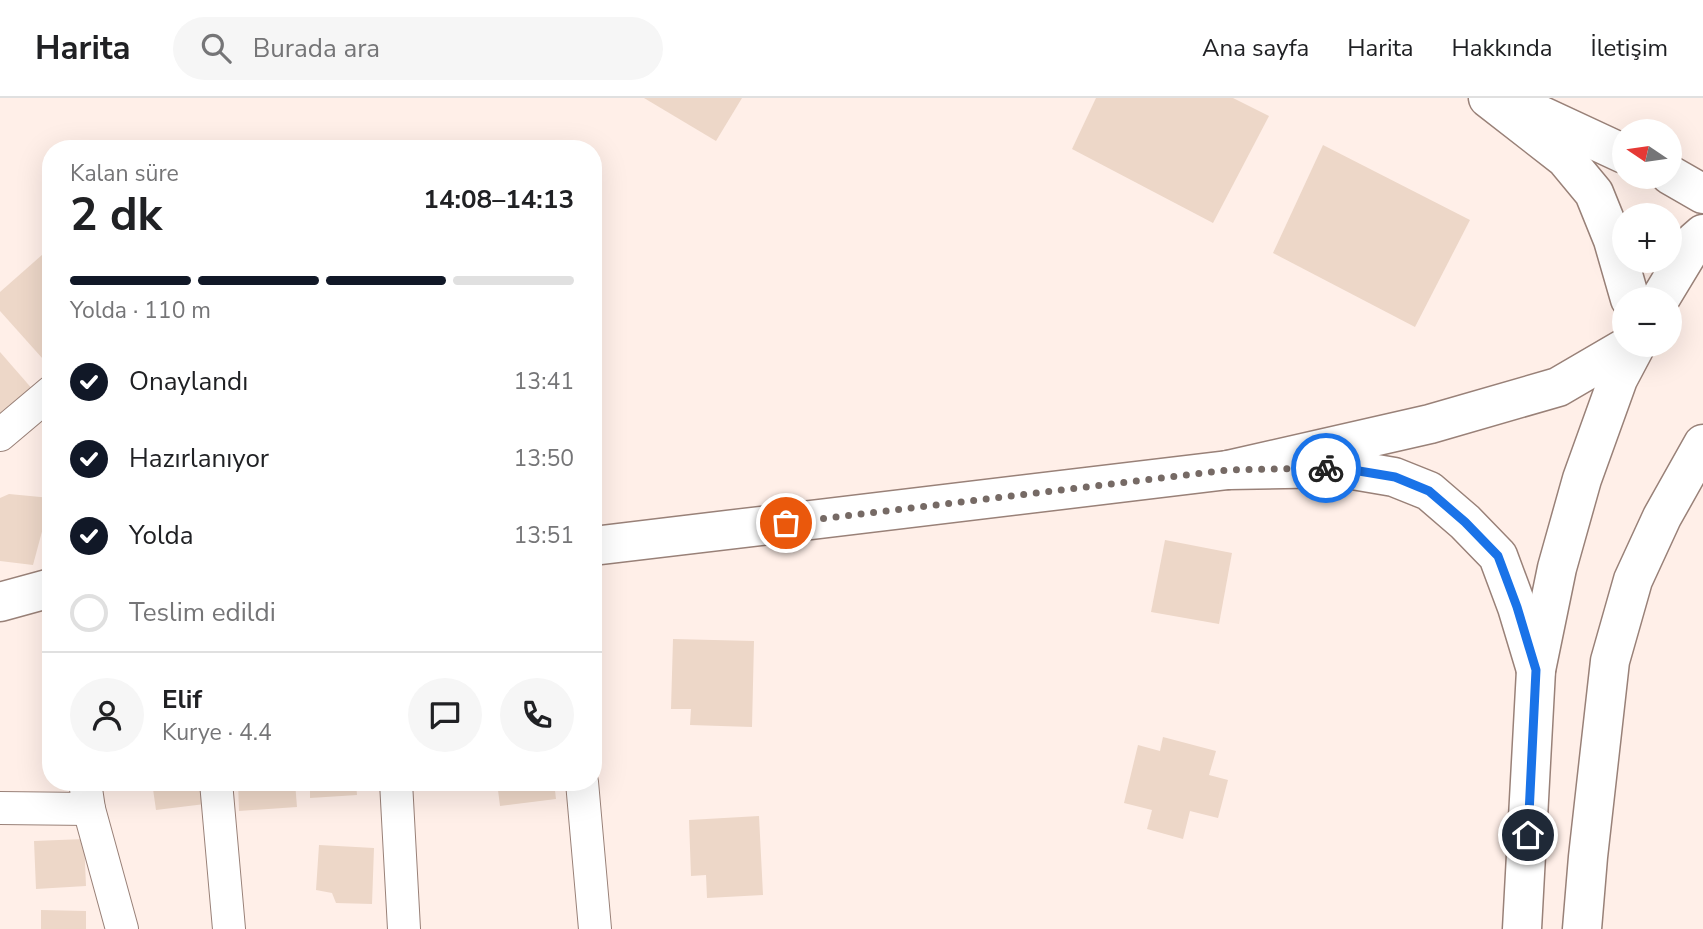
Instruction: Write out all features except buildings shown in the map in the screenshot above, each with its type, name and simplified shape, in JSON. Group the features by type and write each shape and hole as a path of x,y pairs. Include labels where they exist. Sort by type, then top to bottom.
{"street":[{"path":"1488,98 1564,158 1594,193 1613,240 1627,287"},
{"path":"1504,98 1612,148"},
{"path":"1682,182 1703,194"},
{"path":"1667,287 1695,241 1703,234"},
{"path":"1228,470 1430,424 1558,387 1612,356"},
{"path":"1522,929 1536,670 1557,568 1581,478 1618,379 1630,357"},
{"path":"0,435 42,400"},
{"path":"1582,929 1611,661 1633,580 1662,517 1703,444"},
{"path":"602,545 1228,470 1341,468 1395,477 1429,491 1465,522 1498,556 1536,670"},
{"path":"0,603 42,590"},
{"path":"217,791 229,929"},
{"path":"396,791 404,929"},
{"path":"583,791 595,929"},
{"path":"0,808 87,796 122,929"}],"way so far":[{"path":"786,523 1228,470 1326,468"}],"route":[{"path":"1326,468 1395,477 1429,491 1465,522 1498,556 1536,670 1528,835"}]}
